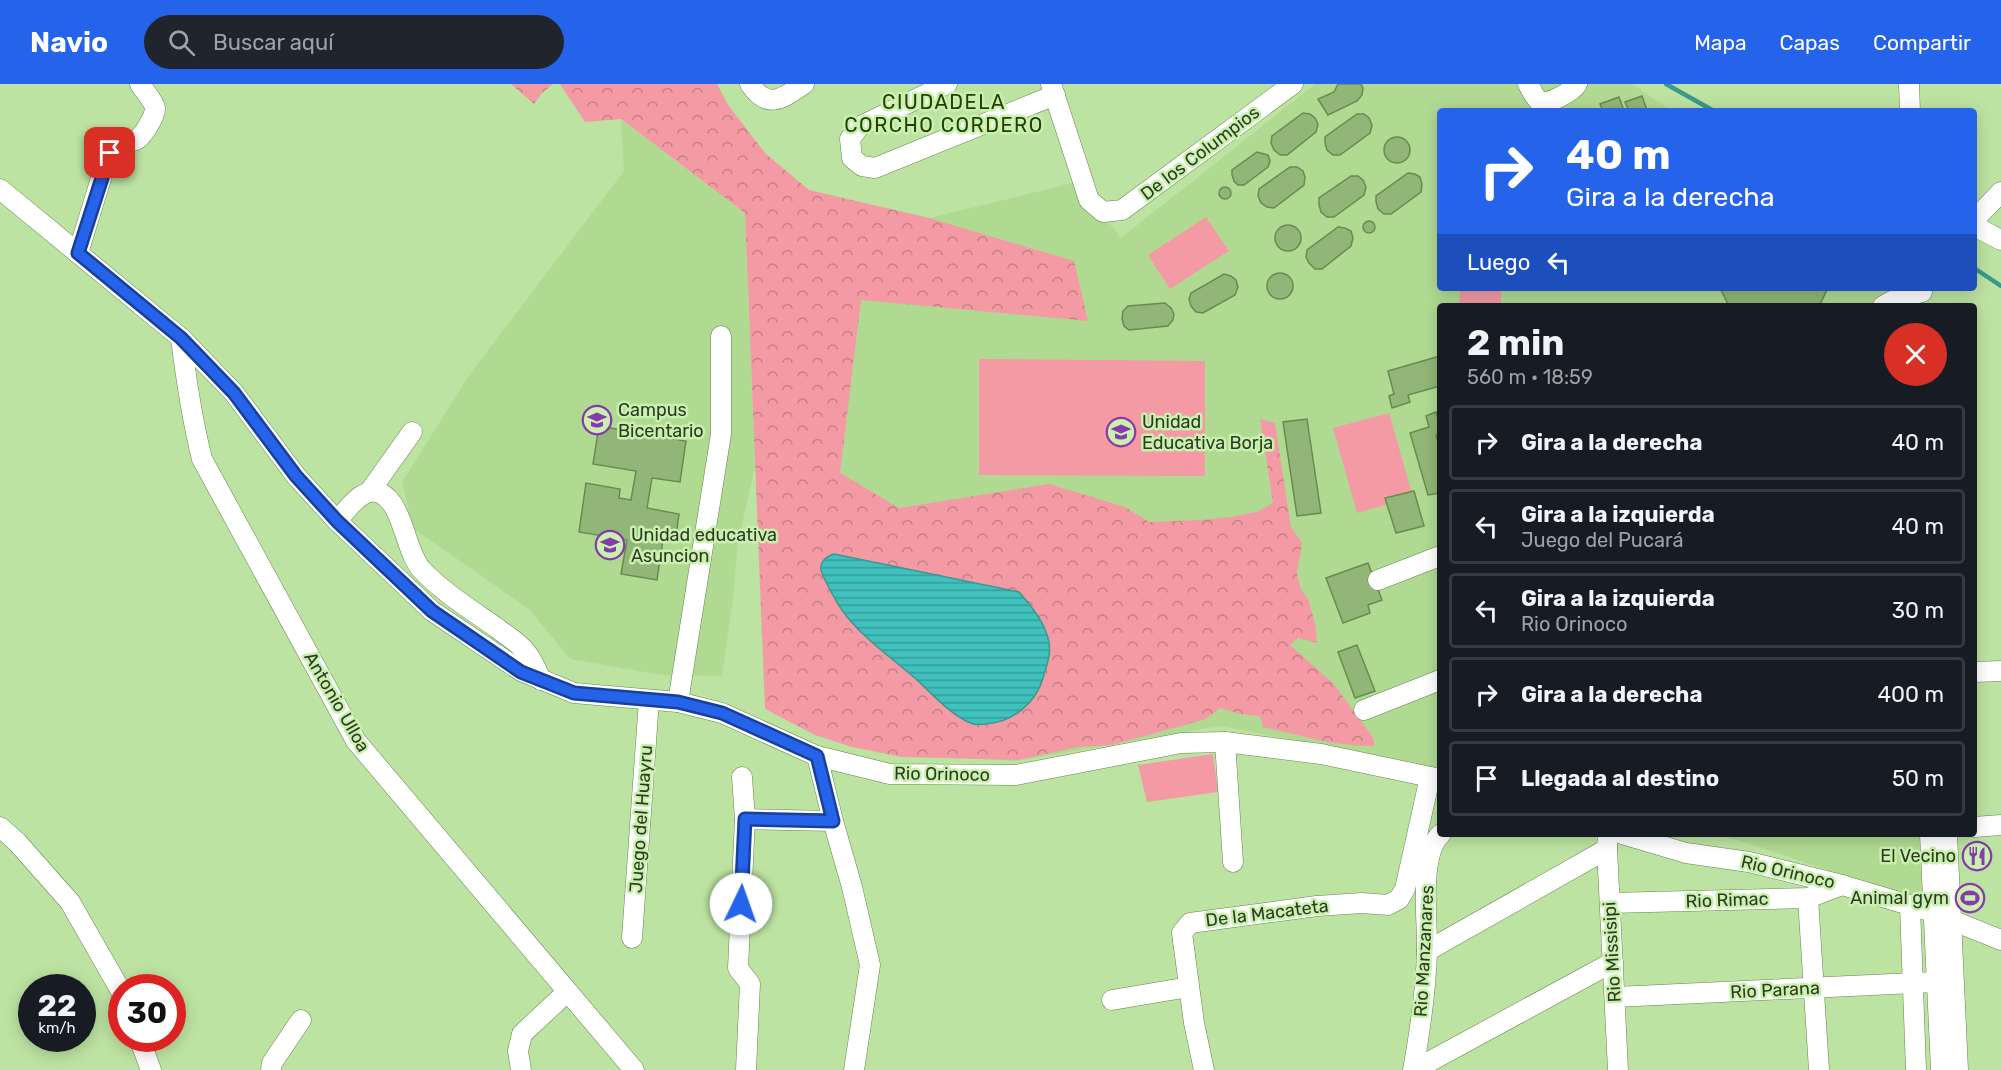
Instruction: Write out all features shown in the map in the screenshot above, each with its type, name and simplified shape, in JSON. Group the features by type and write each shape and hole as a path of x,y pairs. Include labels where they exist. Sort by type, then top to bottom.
{"street":[{"path":"78,253 112,143 118,139 137,140 154,114 155,107 140,84"},
{"path":"750,84 756,93 766,99 780,100 804,84"},
{"path":"947,84 859,127 850,139 852,158 862,166 874,168 1053,90"},
{"name":"De los Columpios","path":"1053,90 1089,200 1103,212 1122,210 1293,84"},
{"path":"1528,84 1542,103 1575,89 1577,84"},
{"path":"1909,84 1910,108"},
{"name":"Rio Orinoco","path":"0,189 181,338 234,393 296,476 337,521 432,611 521,672 574,693 678,702 722,713 817,756 890,774 1016,775 1181,743 1225,742 1321,754 1435,778"},
{"path":"1977,217 2001,192"},
{"path":"1977,228 2001,240"},
{"path":"1888,303 1914,296"},
{"path":"678,702 721,434 721,336"},
{"name":"Antonio Ulloa","path":"181,338 194,426 202,459 356,741 634,1070"},
{"path":"337,521 362,495 370,491 412,432"},
{"path":"370,491 381,494 391,502 420,568 520,645 532,661 541,680"},
{"path":"1378,580 1437,557"},
{"path":"1977,672 2001,671"},
{"path":"1364,710 1437,681"},
{"name":"Juego del Huayru","path":"632,938 649,700"},
{"path":"1225,742 1233,862"},
{"path":"817,756 870,965 854,1070"},
{"path":"742,777 745,819 738,968 750,984 746,1070"},
{"name":"Rio Manzanares","path":"1388,905 1399,899 1405,889 1435,778"},
{"path":"745,819 833,821"},
{"path":"1977,827 2001,825"},
{"path":"0,827 70,902 111,974"},
{"name":"Rio Manzanares","path":"1413,1070 1420,1029 1427,951 1425,890 1431,850 1437,837"},
{"name":"Rio Orinoco","path":"1632,837 1686,853 1749,862 1842,885 1942,916 2001,940"},
{"path":"1930,837 1942,916 1958,1070"},
{"path":"1941,1070 1936,982 1947,837"},
{"path":"1427,951 1608,841"},
{"name":"Rio Missisipi","path":"1608,841 1617,1069"},
{"name":"Rio Rimac","path":"1610,903 1808,898 1842,885"},
{"path":"1808,898 1819,1070"},
{"name":"De la Macateta","path":"1204,1070 1182,933 1190,923 1317,906 1362,903 1388,905"},
{"path":"1910,906 1916,1070"},
{"path":"1413,1070 1613,962"},
{"name":"Rio Parana","path":"1615,997 1936,982"},
{"path":"1112,1000 1189,987"},
{"path":"521,1070 518,1051 522,1034 567,992"},
{"path":"271,1070 272,1063 301,1020"},
{"path":"144,1052 151,1070"}],"shaded area":[{"name":"Unidad Educativa Borja","path":"1315,84 1632,84 1668,108 1437,108 1437,291 1891,291 1892,303 1437,303 1437,767 1220,726 1017,761 899,755 838,743 787,558 823,244 1077,182 1121,238"},
{"name":"Campus Bicentario","path":"621,119 745,213 755,467 738,542 722,676 662,675 570,659 530,610 413,528 402,482 470,374 624,171"},
{"path":"1726,837 1919,837 1923,902"}],"green space":[{"path":"511,84 553,84 534,104"},
{"path":"560,84 717,84 728,105 766,154 809,190 929,218 1074,261 1088,321 861,300 840,473 899,508 1049,484 1125,507 1149,522 1201,520 1257,512 1273,503 1260,419 1275,423 1291,527 1302,543 1297,573 1300,588 1308,599 1315,623 1317,643 1298,638 1290,645 1333,683 1374,739 1374,746 1332,743 1263,727 1260,716 1240,714 1220,708 1206,719 1112,745 1079,747 1018,760 902,757 852,747 815,735 765,709 745,213 621,119 585,122"},
{"path":"1206,217 1229,251 1170,289 1148,255"},
{"path":"1460,291 1501,291 1501,303 1459,303"},
{"path":"979,359 1205,361 1205,476 979,475"},
{"path":"1389,413 1413,497 1357,513 1333,428"},
{"path":"1213,754 1218,792 1147,802 1138,765"}],"water":[{"path":"834,554 1019,592 1041,621 1048,638 1049,656 1040,687 1035,695 1022,710 1005,719 986,724 965,721 867,638 849,619 834,597 821,570 824,560"}],"building":[{"path":"1338,84 1361,84 1362,95 1357,101 1328,115 1318,99 1334,92"},
{"path":"1642,96 1646,108 1628,108 1625,102"},
{"path":"1619,97 1623,108 1602,108 1600,104"},
{"path":"1303,113 1315,118 1318,124 1316,132 1287,155 1280,155 1271,143 1272,136"},
{"path":"1357,114 1364,114 1369,118 1372,125 1370,133 1340,155 1333,155 1327,150 1325,137"},
{"path":"1397,137 1406,141 1410,150 1406,159 1397,163 1388,159 1384,150 1388,141"},
{"path":"1257,152 1268,155 1270,161 1268,167 1244,185 1238,185 1234,181 1232,170"},
{"path":"1290,167 1297,167 1303,171 1304,185 1274,208 1261,203 1258,196 1259,189"},
{"path":"1408,173 1420,177 1421,192 1391,214 1384,214 1378,209 1376,196"},
{"path":"1351,176 1358,176 1363,180 1366,187 1364,195 1334,217 1327,217 1321,212 1319,198"},
{"path":"1227,187 1231,193 1227,199 1223,199 1219,191"},
{"path":"1369,221 1375,227 1369,233 1363,227"},
{"path":"1288,225 1297,229 1301,238 1297,247 1288,251 1279,247 1275,238 1279,229"},
{"path":"1338,227 1351,231 1353,238 1351,246 1322,269 1315,269 1306,257 1307,250"},
{"path":"1280,273 1289,277 1293,286 1289,295 1280,299 1271,295 1267,286 1271,277"},
{"path":"1224,274 1236,280 1238,287 1235,295 1203,313 1196,312 1189,299 1191,293"},
{"path":"1722,291 1826,291 1820,303 1728,303"},
{"path":"1165,303 1174,314 1168,326 1129,330 1124,326 1123,311 1128,306"},
{"path":"1437,357 1437,387 1408,395 1410,402 1392,408 1389,396 1394,394 1388,371"},
{"path":"1436,412 1437,416 1437,494 1428,495 1410,433 1429,427 1426,416"},
{"path":"1307,419 1321,513 1297,516 1283,422"},
{"path":"599,426 686,441 680,482 652,478 647,508 679,514 675,542 663,540 657,580 621,574 627,540 579,532 586,483 620,489 619,498 631,500 636,471 593,464"},
{"path":"1414,491 1424,526 1396,533 1385,498"},
{"path":"1368,563 1382,600 1368,605 1370,613 1343,623 1326,578"},
{"path":"1357,645 1375,691 1355,698 1338,652"}],"waterway":[{"path":"1666,84 1709,108"},
{"path":"1977,270 2001,286"}],"place":[{"name":"Campus Bicentario","path":"597,420"},
{"name":"Unidad Educativa Borja","path":"1121,432"},
{"name":"Unidad educativa Asuncion","path":"610,545"},
{"name":"El Vecino","path":"1977,856"},
{"name":"Animal gym","path":"1970,898"}],"district":[{"name":"CIUDADELA CORCHO CORDERO","path":"944,114"}],"route":[{"path":"110,153 78,253 181,338 234,393 296,476 337,521 432,611 521,672 574,693 678,702 722,713 817,756 833,821 745,819 741,904"}]}
